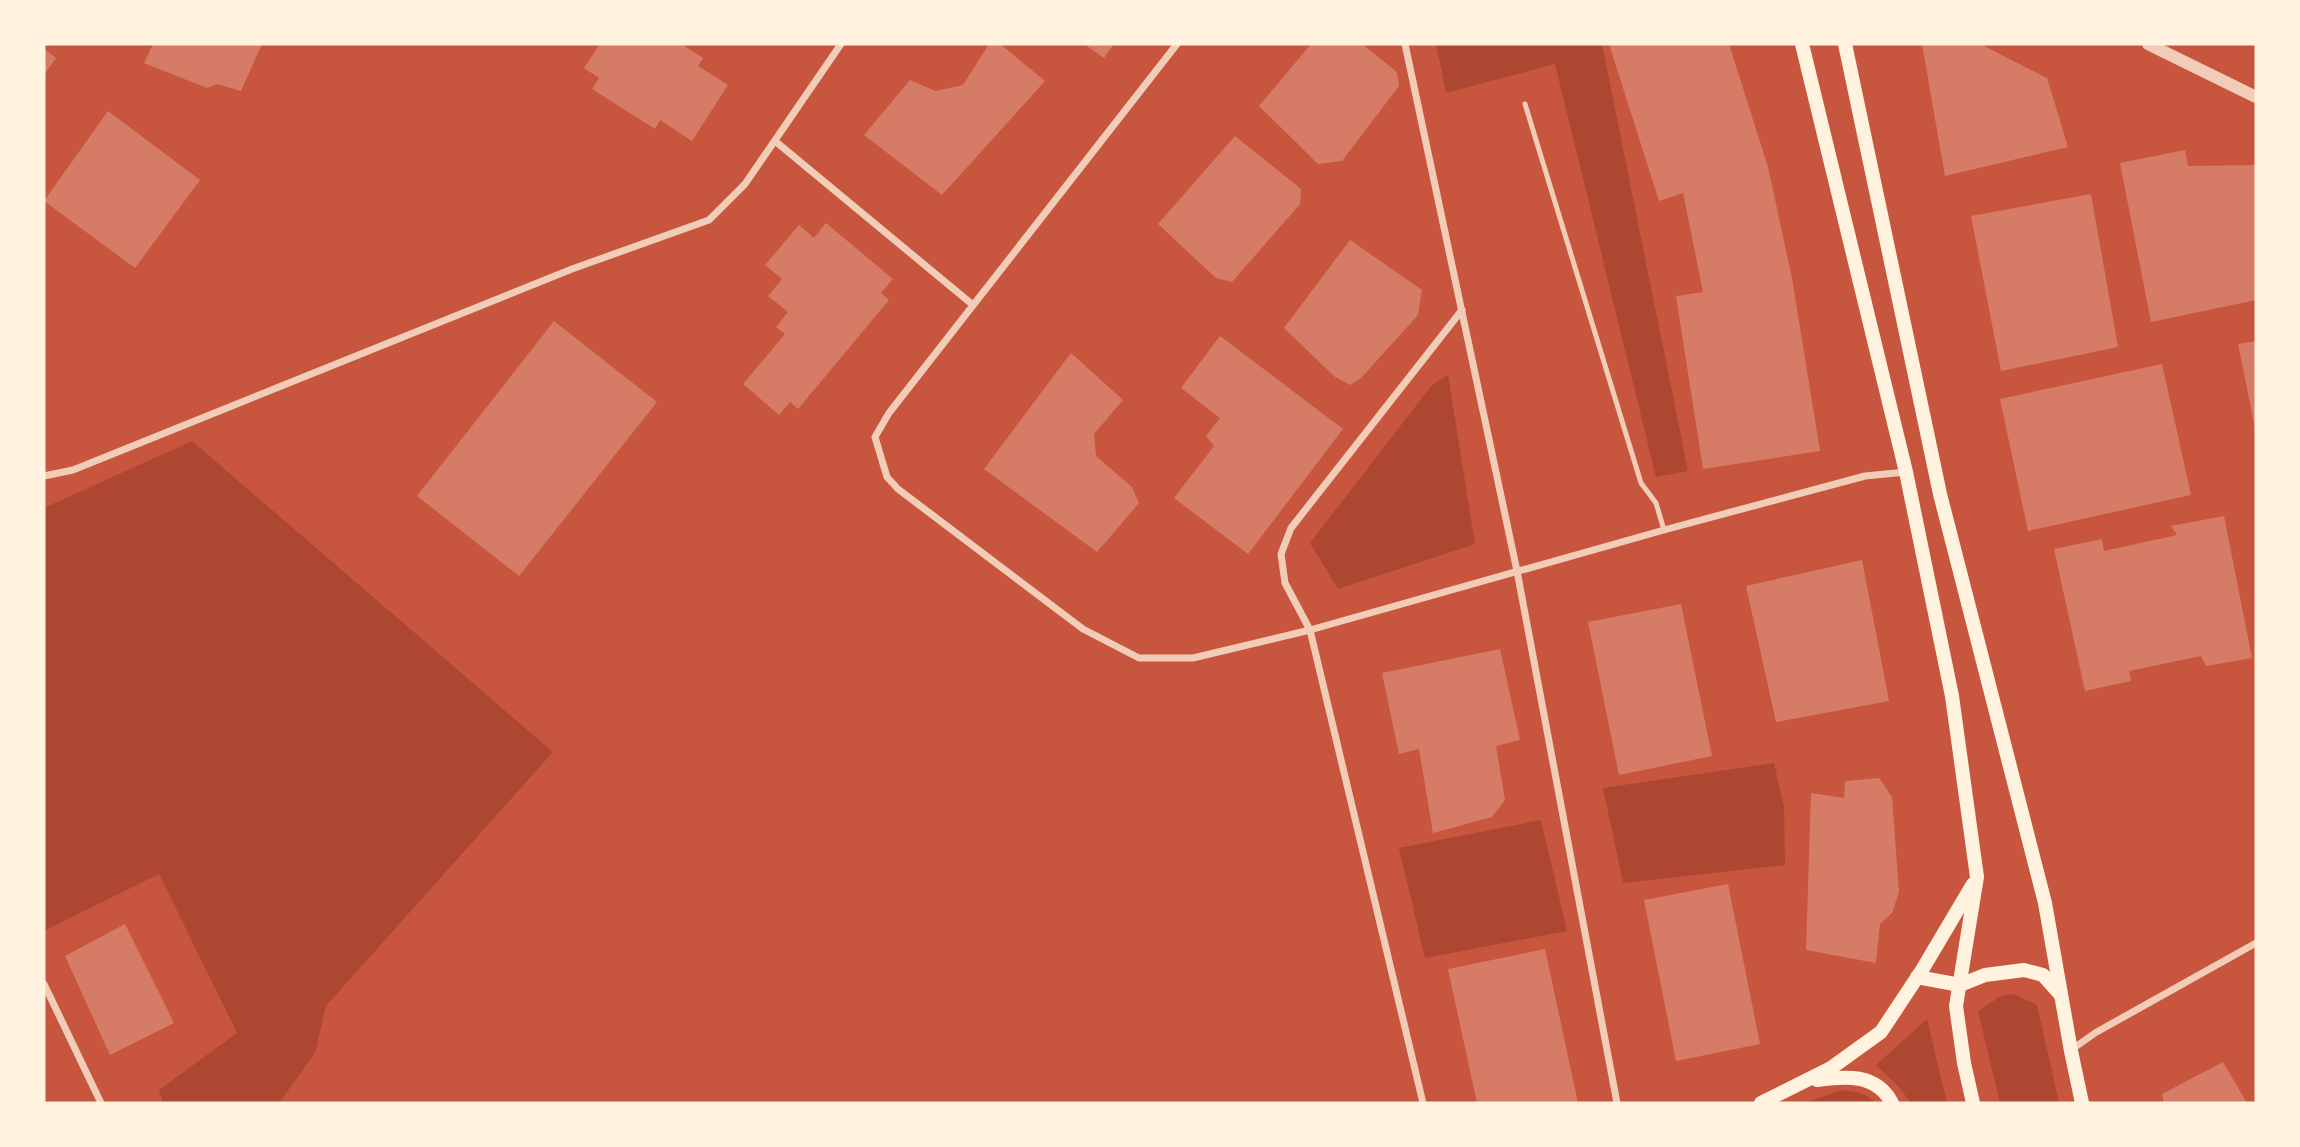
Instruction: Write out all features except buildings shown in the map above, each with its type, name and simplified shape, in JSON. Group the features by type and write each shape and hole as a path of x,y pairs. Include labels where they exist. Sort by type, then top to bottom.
{"main road":[{"path":"1802,44 1906,472 1952,696 1977,877 1956,1006 1973,1103"},
{"path":"1845,44 1940,494 2045,903 2082,1103"},
{"path":"1761,1103 1831,1068 1881,1032 1977,877"},
{"path":"1917,977 1960,985 1985,975 2024,970 2043,975 2061,995"},
{"path":"1808,1081 1850,1076 1873,1083 1889,1096 1892,1103"}],"street":[{"path":"44,476 73,470 572,269 709,220 745,184 841,44"},
{"path":"1177,44 889,412 875,437 887,477 898,489 1083,629 1139,658 1193,658 1310,630 1664,530 1865,477 1906,472"},
{"path":"1405,44 1517,571 1617,1103"},
{"path":"2148,44 2256,97"},
{"path":"775,141 973,304"},
{"path":"1423,1103 1310,630 1285,583 1281,554 1291,528 1462,310"},
{"path":"2071,1051 2095,1033 2256,943"},
{"path":"44,984 101,1103"}],"lane":[{"path":"1525,104 1641,483 1656,503 1664,530"}],"shaded area":[{"path":"1436,44 1602,44 1688,471 1656,477 1555,64 1446,93"},
{"path":"1448,375 1475,544 1338,589 1310,543 1432,385"},
{"path":"192,441 553,752 326,1006 315,1053 279,1103 163,1103 159,1090 237,1033 159,874 44,931 44,508"},
{"path":"1774,763 1784,807 1785,865 1623,883 1603,788"},
{"path":"1541,820 1567,931 1425,958 1399,848"},
{"path":"2014,994 2037,1005 2059,1103 2000,1103 1978,1011 2001,996"},
{"path":"1927,1019 1947,1103 1911,1103 1876,1065"},
{"path":"1841,1090 1864,1095 1875,1103 1805,1103"}]}
